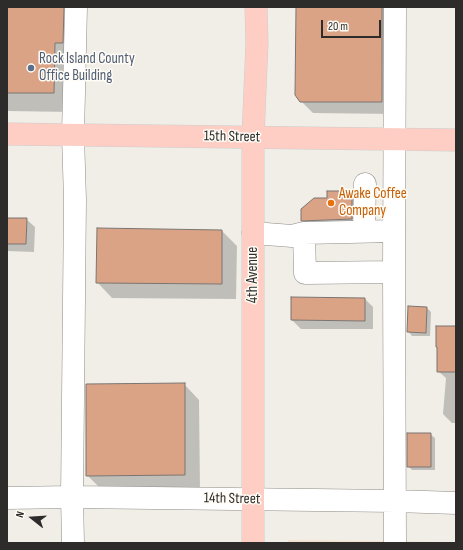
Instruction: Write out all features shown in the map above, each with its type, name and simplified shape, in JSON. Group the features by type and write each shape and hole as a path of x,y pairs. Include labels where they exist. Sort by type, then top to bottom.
{"main road":[{"name":"4th Avenue","path":"253,543 253,137 257,42 256,7"},
{"name":"15th Street","path":"7,134 456,140"}],"street":[{"path":"72,543 75,200 73,135 76,7"},
{"path":"395,7 395,543"},
{"path":"364,232 365,184"},
{"path":"253,233 292,236 304,233 394,231"},
{"path":"304,233 305,274 394,272"},
{"name":"14th Street","path":"7,498 72,497 253,499 456,503"}],"shaded area":[{"path":"288,540 456,542 456,543 288,543"}],"building":[{"name":"Rock Island County Office Building","path":"7,7 64,7 63,43 55,43 54,93 7,93"},
{"path":"296,7 382,7 382,102 300,102 295,95"},
{"name":"Awake Coffee Company","path":"327,191 352,191 352,219 301,221 301,209 314,198 327,198"},
{"path":"7,218 27,218 26,244 7,244"},
{"path":"97,228 222,230 222,284 96,283"},
{"path":"291,297 365,298 365,321 291,320"},
{"path":"408,306 427,307 426,333 407,332"},
{"path":"436,326 456,326 456,372 437,372"},
{"path":"185,383 185,475 86,476 86,384"},
{"path":"407,433 431,433 431,467 407,467"}],"place":[{"name":"Rock Island County Office Building","path":"31,68"},
{"name":"Awake Coffee Company","path":"331,203"}]}
